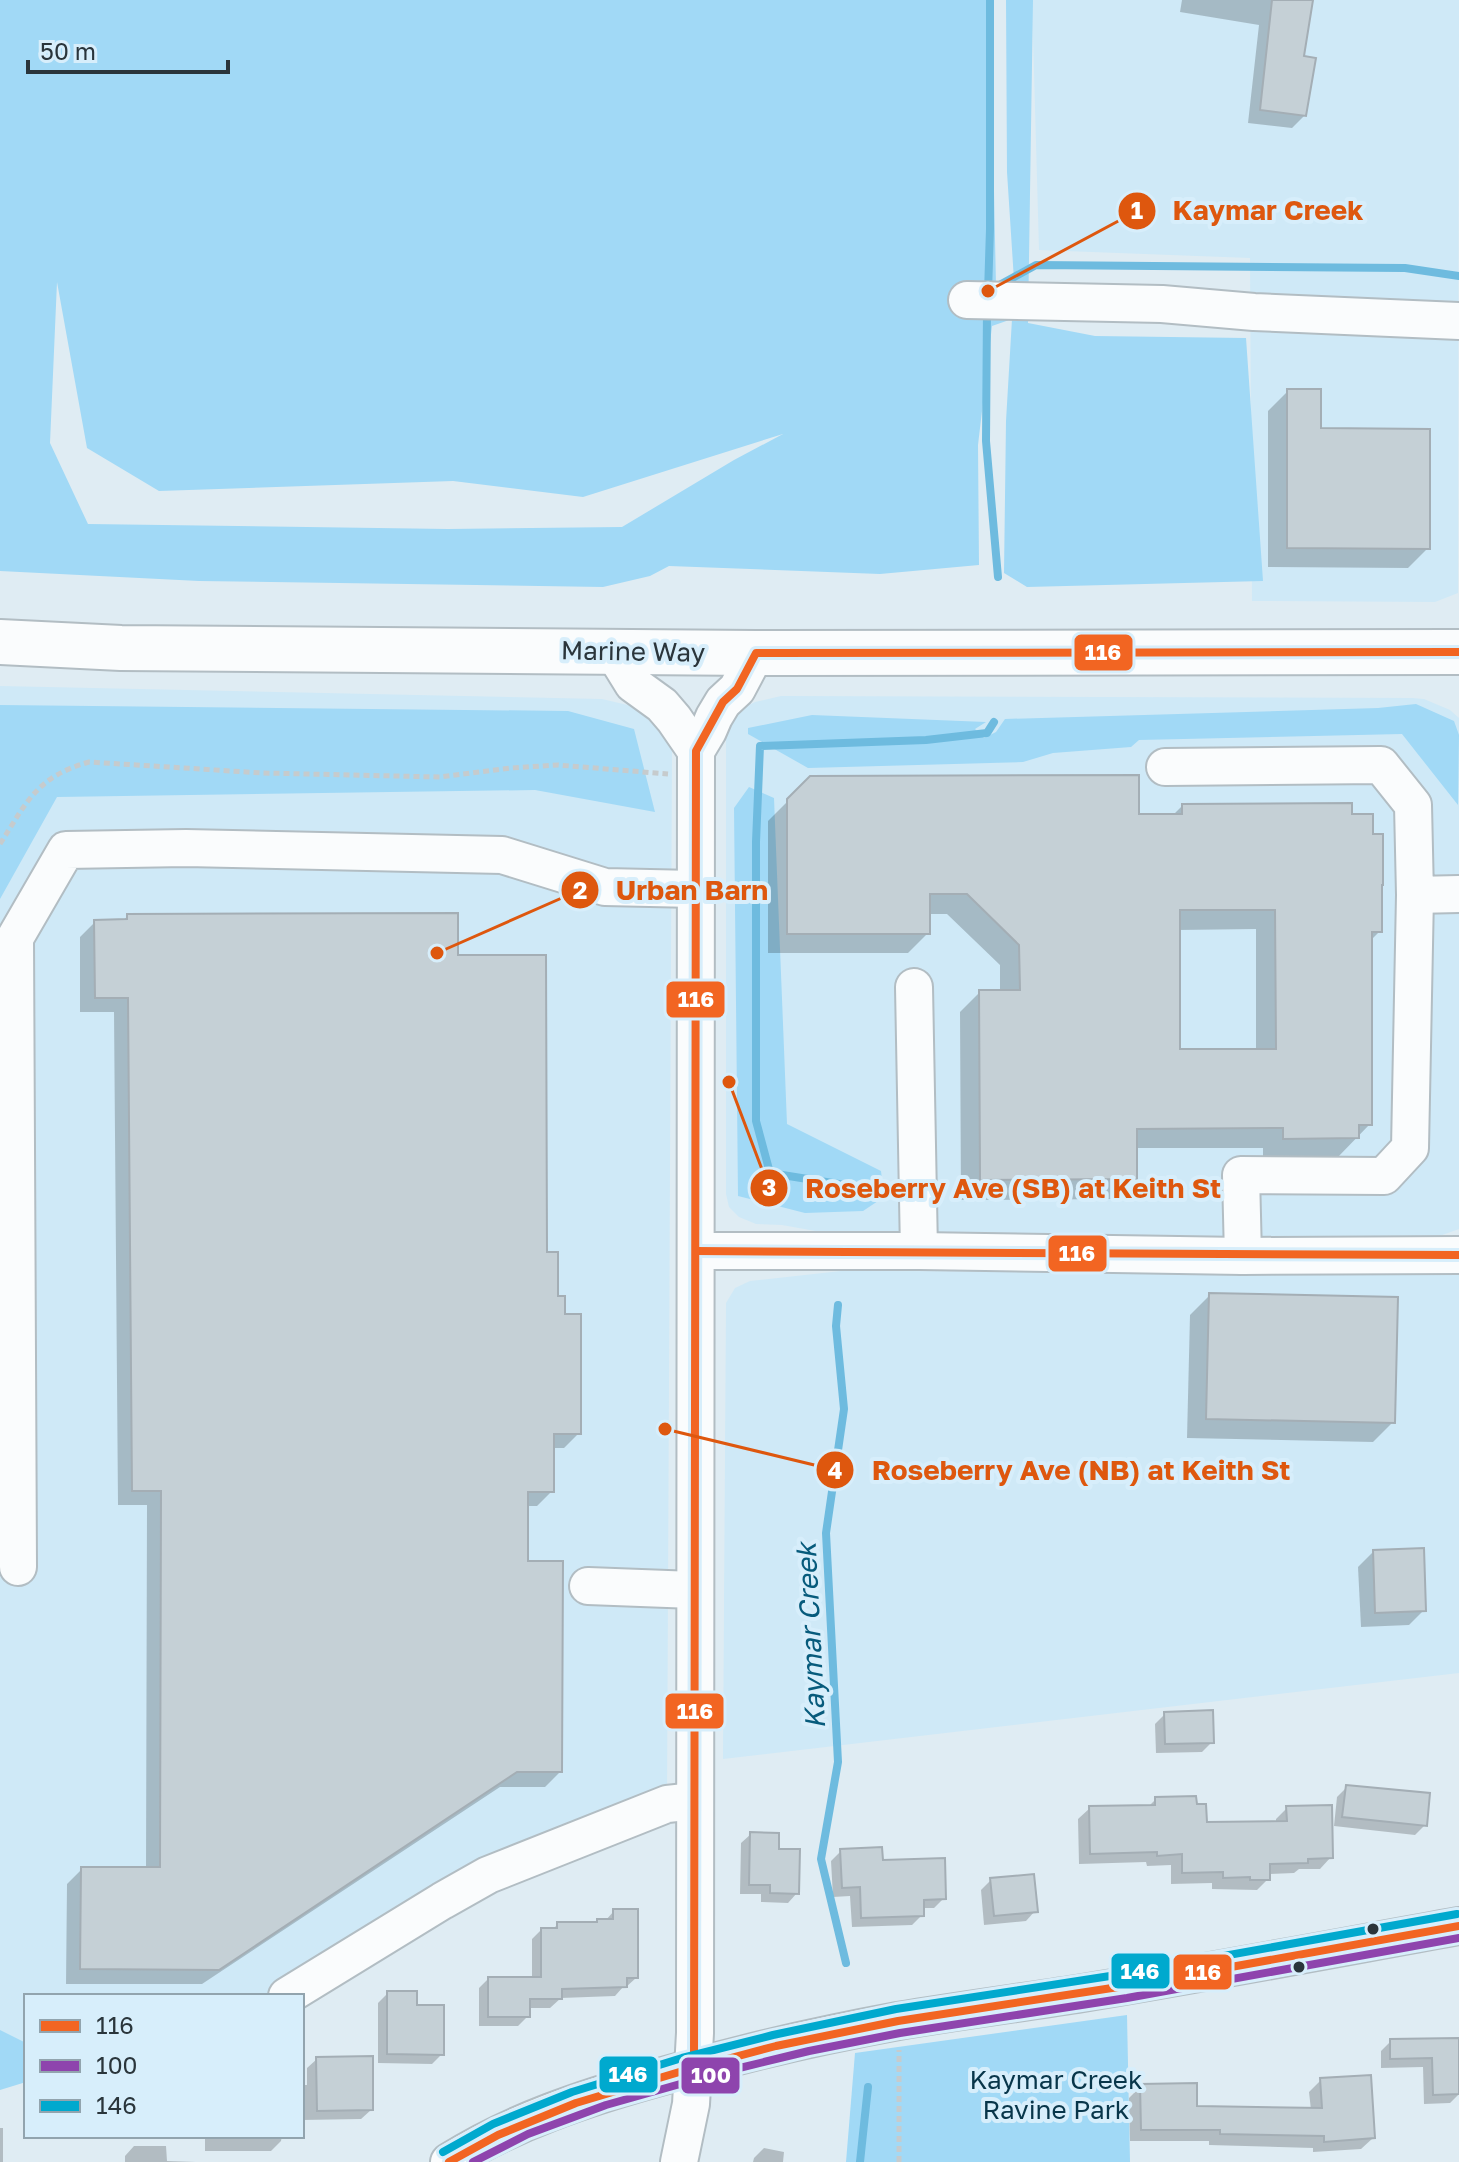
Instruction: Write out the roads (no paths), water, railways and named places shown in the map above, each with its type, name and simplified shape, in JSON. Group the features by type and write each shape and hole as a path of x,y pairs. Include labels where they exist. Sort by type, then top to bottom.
{"main road":[{"name":"Marine Way","path":"0,642 121,648 756,653 1459,652"}],"street":[{"path":"967,300 1162,304 1254,312 1459,321"},
{"path":"612,650 633,684 662,705 696,764"},
{"path":"679,2162 694,2067 696,764 714,717 723,702 737,689 756,653"},
{"path":"1165,767 1381,765 1413,805 1415,895 1410,1148 1384,1176 1241,1175 1243,1256"},
{"path":"18,1567 15,938 66,850 186,848 502,855 605,887 695,889"},
{"path":"1415,895 1459,894"},
{"path":"914,987 919,1251"},
{"path":"696,1251 1459,1255"},
{"path":"588,1586 694,1590"},
{"path":"290,1994 488,1875 667,1804 695,1801"},
{"path":"449,2162 543,2115 590,2097 814,2037 1459,1926"}],"waterway":[{"name":"Kaymar Creek","path":"988,293 990,0"},
{"path":"994,288 1036,265 1405,268 1459,276"},
{"name":"Kaymar Creek","path":"987,310 986,441 998,577"},
{"name":"Kaymar Creek","path":"845,1185 770,1173 756,1121 756,842 760,746 926,740 987,733 994,722"},
{"name":"Kaymar Creek","path":"838,1305 836,1326 844,1409 826,1533 838,1762 821,1859 846,1963"},
{"name":"Kaymar Creek","path":"860,2162 868,2087"}],"place":[{"name":"Kaymar Creek","path":"988,291"},
{"name":"Urban Barn","path":"437,953"},
{"name":"Roseberry Ave (SB) at Keith St","path":"729,1082"},
{"name":"Roseberry Ave (NB) at Keith St","path":"665,1429"}],"park label":[{"name":"Kaymar Creek Ravine Park","path":"1056,2094"}]}
